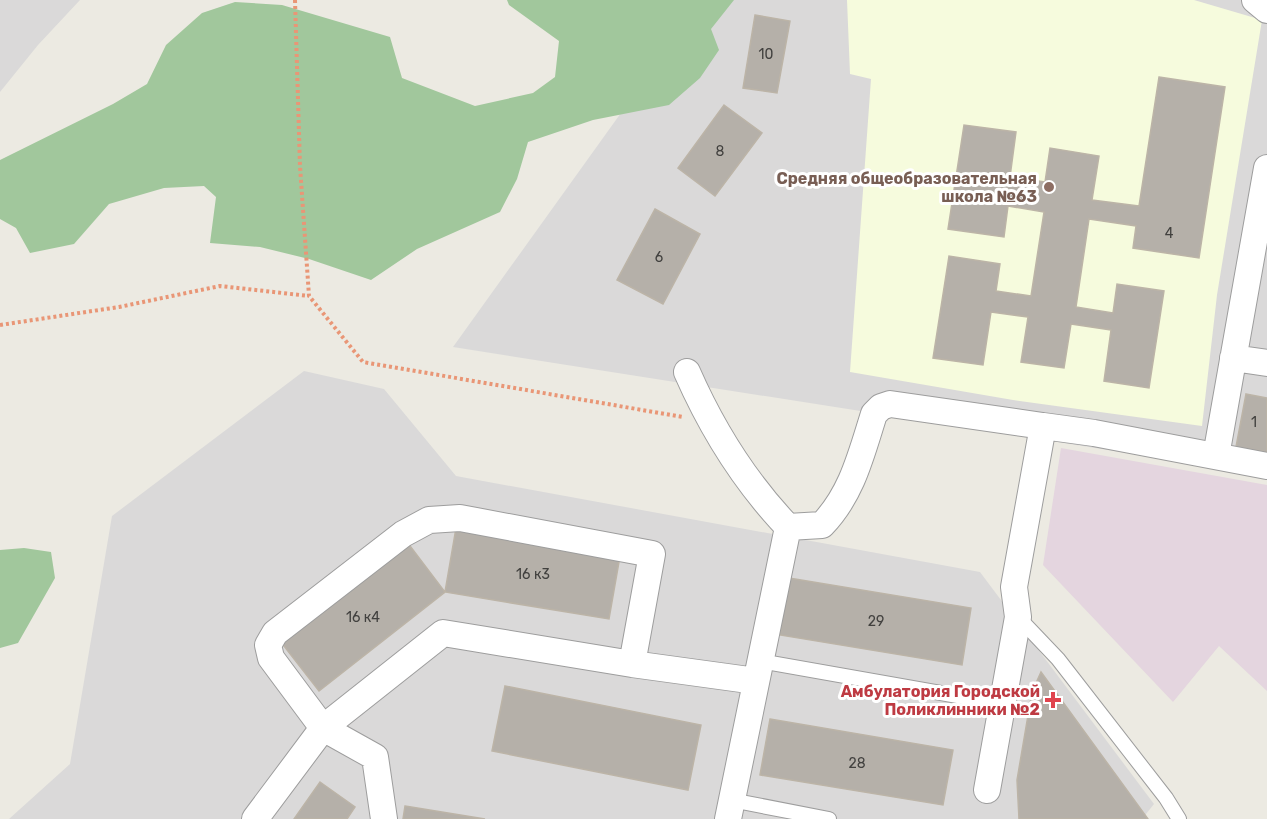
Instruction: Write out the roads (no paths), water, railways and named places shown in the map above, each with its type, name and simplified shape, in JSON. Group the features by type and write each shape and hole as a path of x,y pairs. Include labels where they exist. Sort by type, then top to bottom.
{"street":[{"path":"1255,0 1267,10"},
{"path":"1216,456 1233,358 1259,262 1267,168"},
{"path":"1233,358 1267,363"},
{"path":"687,372 710,422 764,502 788,527 822,525 837,509 850,487 874,414 881,407 890,404 1094,432 1267,466"},
{"path":"987,790 1018,617 1014,587 1043,426"},
{"path":"384,819 375,757 323,728 271,658 268,645 274,633 403,534 429,520 460,518 652,554 632,664"},
{"path":"729,810 788,527"},
{"path":"255,819 323,728 443,633 632,664 758,671"}],"lane":[{"path":"1018,617 1058,659 1166,798 1179,819"},
{"path":"758,671 1003,704"},
{"path":"729,810 829,819"}],"place":[{"name":"Средняя общеобразовательная школа №63","path":"1049,187"},
{"name":"Амбулатория Городской Поликлинники №2","path":"1053,700"}]}
